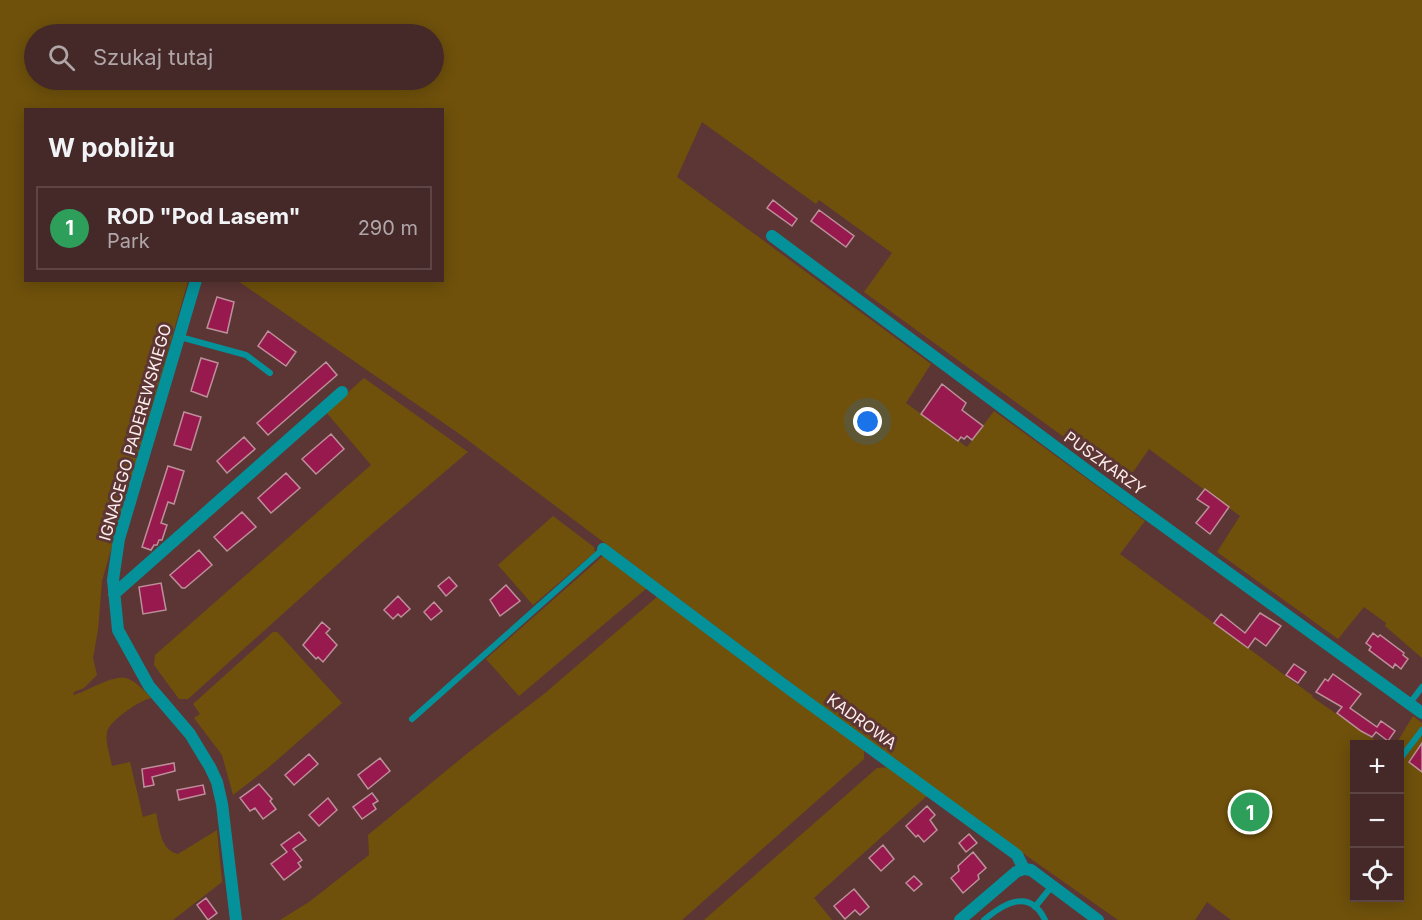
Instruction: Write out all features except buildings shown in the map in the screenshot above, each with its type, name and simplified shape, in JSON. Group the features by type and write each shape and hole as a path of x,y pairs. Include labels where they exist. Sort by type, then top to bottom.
{"street":[{"name":"PUSZKARZY","path":"772,236 1096,477 1422,712"},
{"name":"IGNACEGO PADEREWSKIEGO","path":"195,282 119,539 113,571 114,594 118,630 129,652 149,686 193,740 217,782 223,810 236,920"},
{"path":"114,594 342,392"},
{"name":"KADROWA","path":"603,549 784,686 1017,855 1024,869 1031,870 1098,920"},
{"path":"960,920 1016,872 1024,869"}],"lane":[{"path":"180,337 246,356 270,373"},
{"path":"412,719 603,549"},
{"path":"1410,704 1422,687"},
{"path":"1404,754 1422,730"},
{"path":"1035,907 1053,886"},
{"path":"984,920 1010,902 1022,901 1035,907 1045,920"}],"shaded area":[{"path":"0,0 1422,0 1422,658 1385,626 1386,623 1364,607 1338,639 1217,552 1240,516 1149,449 1126,482 864,292 892,253 819,200 816,204 702,122 677,177 931,364 906,403 967,447 994,411 1145,521 1120,554 1312,697 1374,740 1350,740 1350,902 1404,902 1404,740 1398,740 1413,716 1422,723 1422,920 1231,920 1207,902 1195,920 1118,920 1024,854 1021,856 461,435 239,282 444,282 444,108 24,108 24,282 188,282 102,581 93,658 97,675 73,695 121,677 133,682 152,698 126,711 109,727 107,740 112,766 130,762 143,817 156,813 164,843 172,852 178,854 217,830 222,882 173,920 0,920"},
{"path":"364,378 468,452 367,538 188,699 179,699 154,665 155,655 371,465 326,412"},
{"path":"553,516 594,547 595,552 533,605 498,565"},
{"path":"604,555 647,588 519,696 486,659"},
{"path":"658,596 864,748 864,759 682,920 280,920 309,902 369,855 368,835 544,694"},
{"path":"273,632 277,632 282,637 342,703 268,768 233,795 222,755 194,718 200,714 193,704"},
{"path":"891,767 929,794 814,898 832,920 704,920 877,768"}],"place":[{"name":"ROD \"Pod Lasem\"","path":"1250,812"}]}
